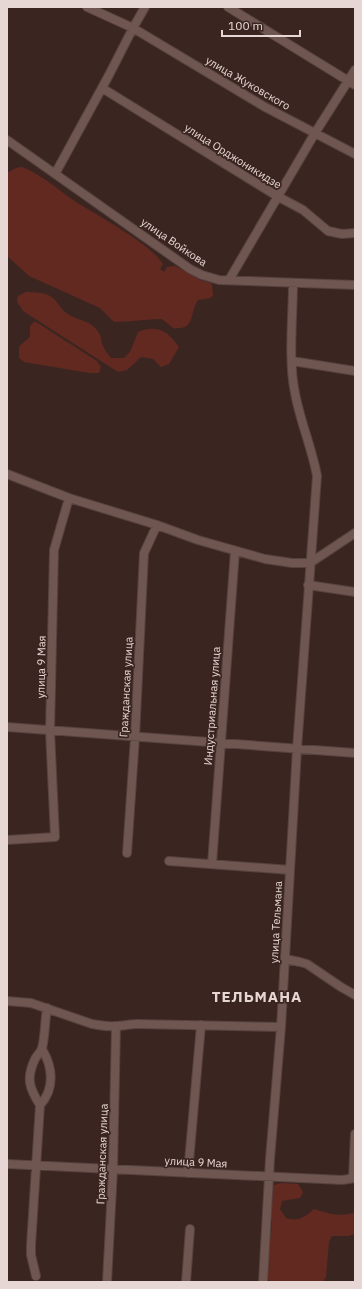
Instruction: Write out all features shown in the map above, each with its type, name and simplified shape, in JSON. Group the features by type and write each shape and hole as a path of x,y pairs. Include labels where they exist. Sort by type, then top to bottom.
{"street":[{"name":"улица Жуковского","path":"87,7 133,28 255,101 355,154"},
{"path":"55,174 145,7"},
{"path":"228,7 352,83"},
{"path":"229,280 315,133 352,83 355,70"},
{"name":"улица Орджоникидзе","path":"102,88 303,210 328,231 342,234 355,233"},
{"name":"улица Войкова","path":"7,140 190,269 202,275 215,279 229,280 355,285"},
{"name":"улица Тельмана","path":"263,1282 269,1177 281,1027 297,749 317,476 314,459 294,392 292,360 294,282"},
{"path":"292,360 355,371"},
{"path":"7,474 69,498 198,540 265,559 292,563 310,563 355,533"},
{"name":"улица 9 Мая","path":"7,840 55,838 50,731 54,550 69,498"},
{"name":"Гражданская улица","path":"127,853 135,737 144,553 157,526"},
{"name":"Индустриальная улица","path":"212,864 235,551"},
{"path":"308,585 355,592"},
{"path":"7,727 355,753"},
{"path":"169,861 290,870"},
{"path":"285,959 307,964 355,995"},
{"path":"7,1001 31,1003 92,1024 116,1026 138,1024 281,1027"},
{"path":"36,1276 31,1255 31,1245 40,1105 31,1091 30,1082 32,1068 42,1049 47,1008"},
{"path":"188,1173 201,1025"},
{"name":"Гражданская улица","path":"107,1282 113,1169 116,1026"},
{"path":"40,1105 47,1097 51,1079 48,1061 42,1049"},
{"path":"354,1178 355,1134"},
{"name":"улица 9 Мая","path":"7,1164 342,1180 354,1178"},
{"path":"186,1282 190,1229"}],"shaded area":[{"path":"22,167 44,178 76,202 136,239 157,256 163,264 160,269 164,272 167,267 175,266 200,280 211,283 213,296 198,300 191,320 185,327 173,328 162,319 114,322 100,308 29,276 7,256 7,173 16,168"},
{"path":"26,292 49,295 68,314 92,325 98,331 103,345 111,358 124,358 130,352 138,332 151,329 162,330 175,341 179,347 169,364 161,367 153,359 141,357 127,370 118,372 23,311 17,302 18,296"},
{"path":"34,322 97,361 101,367 99,373 89,373 24,362 19,358 19,347 29,338 30,326"},
{"path":"281,1183 298,1184 303,1192 300,1198 282,1201 280,1209 286,1218 298,1219 314,1209 340,1215 355,1212 355,1234 348,1236 332,1236 329,1242 326,1277 323,1282 270,1282 268,1279 268,1260 272,1222 270,1214 271,1190 274,1185"}],"district":[{"name":"ТЕЛЬМАНА","path":"257,997"}]}
